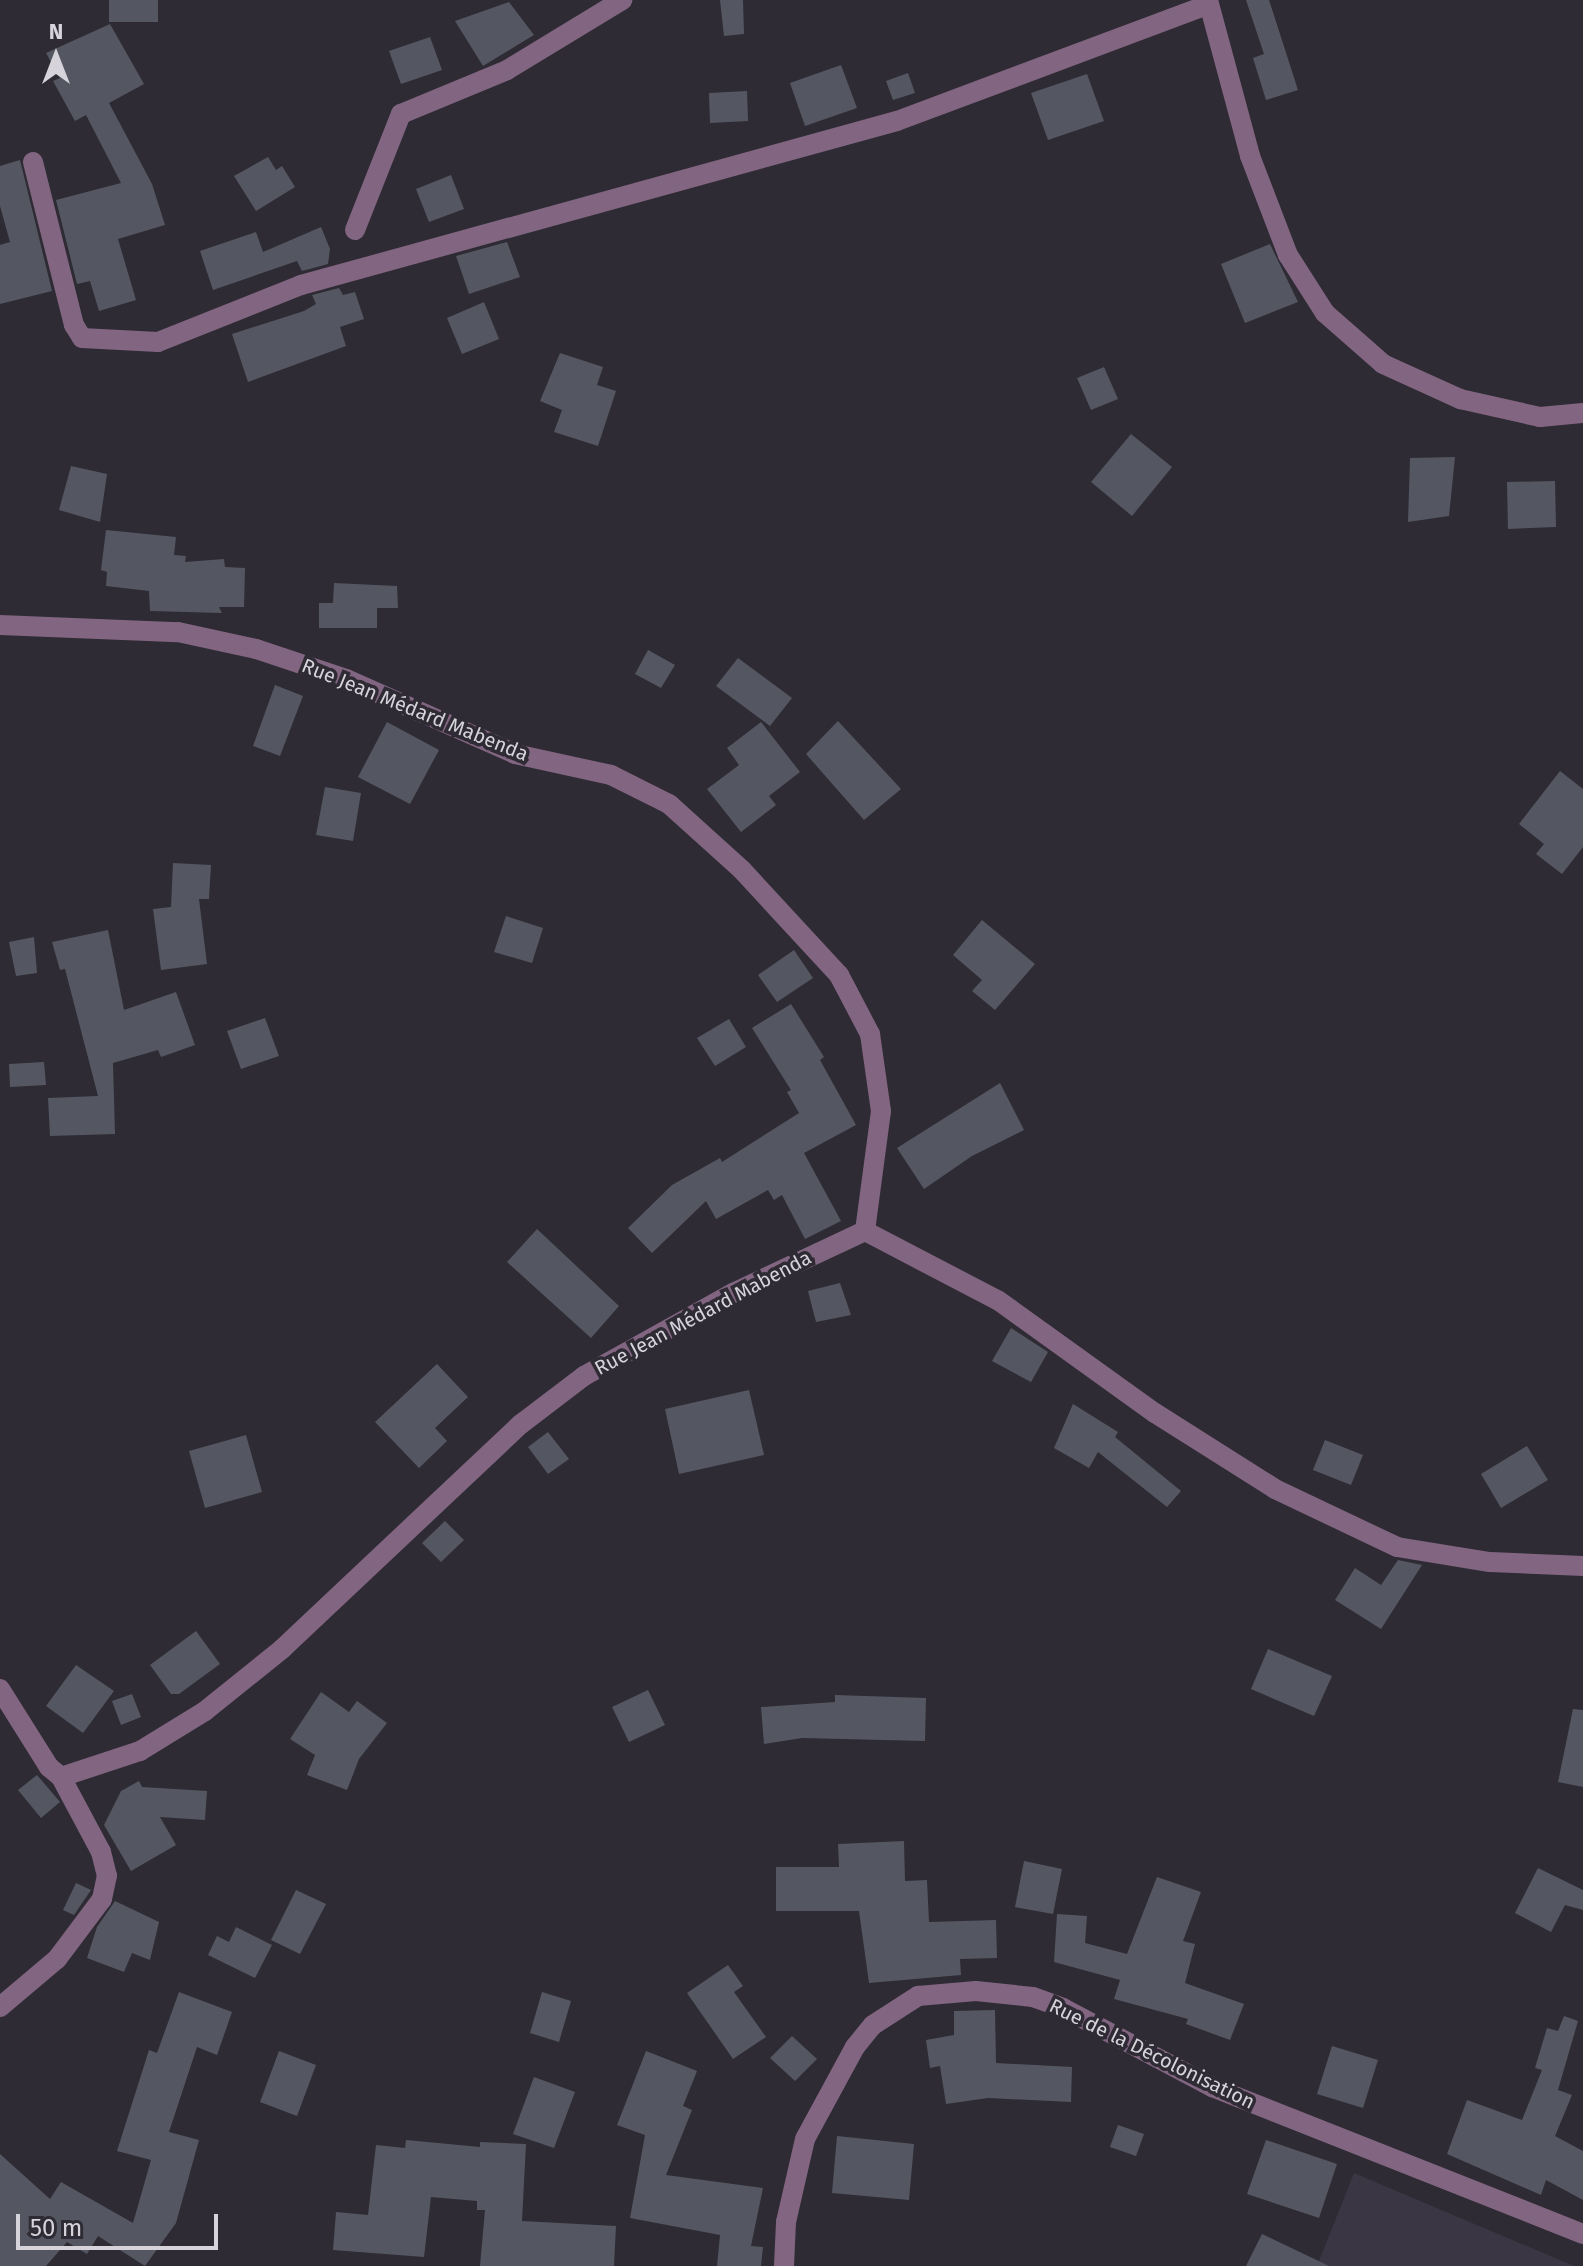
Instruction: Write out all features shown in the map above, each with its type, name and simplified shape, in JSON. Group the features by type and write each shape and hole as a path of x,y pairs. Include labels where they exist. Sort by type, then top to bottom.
{"street":[{"path":"355,230 401,114 507,70 622,0"},
{"path":"33,162 74,325 82,338 158,342 301,285 897,121 1208,2 1250,156 1288,255 1325,313 1383,364 1460,399 1540,417 1583,413"},
{"name":"Rue Jean Médard Mabenda","path":"0,625 178,632 256,649 346,679 515,754 611,775 669,804 742,870 839,975 870,1034 881,1111 865,1231 745,1286 584,1376 521,1424 282,1649 205,1711 140,1751 61,1777"},
{"path":"865,1231 999,1301 1155,1413 1275,1489 1397,1547 1490,1562 1583,1566"},
{"path":"0,1689 49,1767 61,1777 101,1852 107,1876 102,1899 57,1959 0,2007"},
{"name":"Rue de la Décolonisation","path":"784,2266 786,2222 805,2139 855,2047 873,2025 918,1996 976,1991 1033,1997 1063,2008 1212,2087 1583,2234"}],"shaded area":[{"path":"1354,2173 1574,2266 1317,2266"}],"building":[{"path":"109,0 158,0 158,22 109,22"},
{"path":"720,0 743,0 744,34 724,36"},
{"path":"1246,0 1269,0 1298,90 1266,100 1253,58 1264,54"},
{"path":"509,2 534,35 483,66 455,21"},
{"path":"110,24 144,84 109,103 152,184 165,225 118,239 136,300 99,311 90,281 77,284 56,200 121,183 86,115 75,121 53,81 60,78 46,53"},
{"path":"430,37 442,70 401,84 389,51"},
{"path":"841,65 857,108 805,126 790,83"},
{"path":"908,73 915,93 893,100 886,81"},
{"path":"1087,74 1104,121 1048,140 1031,93"},
{"path":"747,91 748,121 710,123 709,93"},
{"path":"268,157 276,170 282,166 295,187 256,211 234,176"},
{"path":"20,160 52,291 0,304 0,245 10,242 0,206 0,166"},
{"path":"451,175 464,209 429,222 416,189"},
{"path":"321,227 330,249 328,264 302,271 297,261 213,290 200,251 256,232 263,252"},
{"path":"507,242 520,277 469,294 456,256"},
{"path":"1270,244 1298,302 1245,323 1221,264"},
{"path":"339,288 343,295 355,292 364,319 340,327 346,346 248,382 232,334 304,311 316,304 312,295"},
{"path":"484,302 499,339 462,354 447,318"},
{"path":"560,353 603,367 597,385 616,391 598,446 554,432 562,410 540,401"},
{"path":"1104,367 1118,399 1091,410 1077,378"},
{"path":"1131,434 1172,467 1132,516 1091,482"},
{"path":"1455,457 1449,516 1408,522 1410,458"},
{"path":"71,466 107,474 100,522 59,510"},
{"path":"1555,481 1556,527 1508,529 1507,482"},
{"path":"106,530 176,537 174,555 186,556 185,562 224,559 225,567 245,568 244,607 219,607 222,613 150,611 149,591 106,586 107,572 101,570"},
{"path":"334,583 397,586 398,608 377,608 377,628 319,628 319,603 333,603"},
{"path":"648,650 675,665 661,688 635,674"},
{"path":"738,658 792,698 770,726 716,686"},
{"path":"275,685 303,696 280,756 253,746"},
{"path":"838,721 901,789 864,820 806,754"},
{"path":"387,722 439,750 410,804 358,777"},
{"path":"761,722 800,772 769,796 776,805 741,832 707,789 739,765 727,748"},
{"path":"1560,771 1583,789 1583,847 1562,874 1536,854 1544,844 1519,824"},
{"path":"325,787 361,793 353,841 316,835"},
{"path":"173,863 211,865 209,899 199,899 207,964 161,970 153,909 171,907"},
{"path":"506,916 543,928 532,963 494,952"},
{"path":"982,920 1035,964 995,1010 972,991 982,980 953,955"},
{"path":"108,930 124,1010 176,992 195,1045 161,1057 158,1050 113,1063 115,1134 50,1136 48,1098 98,1096 65,969 60,970 52,942"},
{"path":"34,937 37,973 16,976 9,942"},
{"path":"794,950 813,978 777,1002 758,975"},
{"path":"791,1004 824,1057 820,1060 856,1125 804,1153 841,1221 805,1239 782,1195 774,1200 768,1190 716,1219 706,1201 652,1253 628,1228 672,1185 720,1158 722,1162 799,1113 787,1092 791,1090 752,1028"},
{"path":"265,1018 279,1056 241,1069 227,1031"},
{"path":"729,1019 746,1047 715,1066 697,1038"},
{"path":"44,1062 46,1085 10,1087 9,1064"},
{"path":"1000,1083 1024,1130 972,1156 924,1189 897,1148"},
{"path":"537,1229 619,1306 591,1338 507,1262"},
{"path":"840,1283 851,1315 816,1322 808,1291"},
{"path":"1011,1328 1048,1352 1031,1382 992,1361"},
{"path":"437,1364 468,1397 435,1428 447,1441 419,1468 375,1422"},
{"path":"749,1390 764,1455 679,1474 665,1409"},
{"path":"1073,1404 1118,1432 1115,1437 1181,1491 1167,1507 1098,1452 1089,1468 1054,1448"},
{"path":"548,1432 569,1459 548,1474 528,1447"},
{"path":"246,1435 262,1492 205,1508 189,1451"},
{"path":"1325,1440 1363,1455 1351,1485 1313,1470"},
{"path":"1527,1446 1548,1480 1501,1508 1481,1474"},
{"path":"445,1521 464,1540 441,1562 422,1543"},
{"path":"1398,1560 1422,1565 1381,1629 1335,1600 1355,1568 1381,1585"},
{"path":"196,1631 220,1664 179,1694 171,1694 150,1665"},
{"path":"1268,1649 1332,1676 1314,1716 1251,1689"},
{"path":"76,1665 114,1691 83,1733 46,1706"},
{"path":"648,1690 665,1725 629,1742 612,1707"},
{"path":"321,1692 349,1712 357,1701 387,1723 359,1759 347,1790 307,1775 315,1755 290,1739"},
{"path":"132,1694 141,1717 121,1725 112,1701"},
{"path":"835,1695 926,1698 925,1741 802,1738 764,1744 761,1707 835,1702"},
{"path":"1573,1709 1583,1710 1583,1787 1558,1782"},
{"path":"37,1775 60,1802 41,1818 18,1790"},
{"path":"139,1781 142,1787 207,1791 205,1820 160,1817 176,1845 131,1871 104,1825 121,1791"},
{"path":"904,1841 905,1881 927,1880 929,1922 996,1920 997,1958 960,1959 961,1975 869,1983 859,1911 776,1911 776,1867 839,1867 838,1844"},
{"path":"1024,1861 1062,1869 1053,1914 1015,1907"},
{"path":"1538,1868 1583,1890 1583,1910 1565,1905 1551,1932 1515,1913"},
{"path":"1157,1877 1201,1892 1183,1941 1195,1944 1185,1983 1244,2004 1230,2040 1186,2024 1188,2019 1114,1999 1120,1980 1054,1962 1057,1914 1087,1916 1085,1943 1127,1954"},
{"path":"76,1883 91,1890 74,1915 63,1910"},
{"path":"296,1890 326,1904 300,1954 271,1940"},
{"path":"115,1901 159,1922 150,1960 132,1953 124,1972 87,1958 97,1927"},
{"path":"236,1927 272,1945 255,1978 208,1955 217,1936 229,1942"},
{"path":"728,1965 743,1986 734,1992 766,2037 733,2059 687,1993"},
{"path":"179,1992 232,2012 217,2055 197,2047 169,2132 199,2140 176,2223 145,2266 98,2236 87,2254 67,2242 46,2266 0,2266 0,2154 50,2199 61,2182 133,2223 151,2160 117,2151 149,2050 157,2053"},
{"path":"542,1992 571,2001 559,2042 530,2033"},
{"path":"995,2010 996,2063 1072,2067 1071,2102 988,2098 946,2104 940,2066 930,2068 926,2040 954,2035 954,2011"},
{"path":"1564,2016 1578,2021 1558,2090 1572,2095 1555,2136 1583,2151 1583,2200 1546,2180 1541,2195 1447,2154 1467,2100 1522,2120 1542,2070 1535,2068 1547,2028 1558,2031"},
{"path":"792,2036 817,2059 795,2081 770,2058"},
{"path":"1332,2046 1378,2060 1363,2108 1317,2094"},
{"path":"279,2051 316,2065 297,2116 260,2102"},
{"path":"646,2051 697,2071 683,2106 692,2110 666,2175 763,2188 751,2246 763,2247 761,2266 717,2266 720,2235 630,2218 645,2135 617,2125"},
{"path":"534,2077 575,2092 554,2148 513,2134"},
{"path":"1118,2125 1144,2134 1136,2156 1110,2147"},
{"path":"837,2136 914,2144 909,2200 832,2193"},
{"path":"406,2140 480,2147 480,2142 526,2144 522,2221 616,2226 614,2266 480,2266 485,2210 477,2210 477,2201 431,2197 424,2257 333,2250 336,2212 368,2215 376,2145 405,2148"},
{"path":"1266,2140 1337,2164 1319,2218 1247,2194"},
{"path":"1262,2234 1329,2266 1246,2266"}]}
